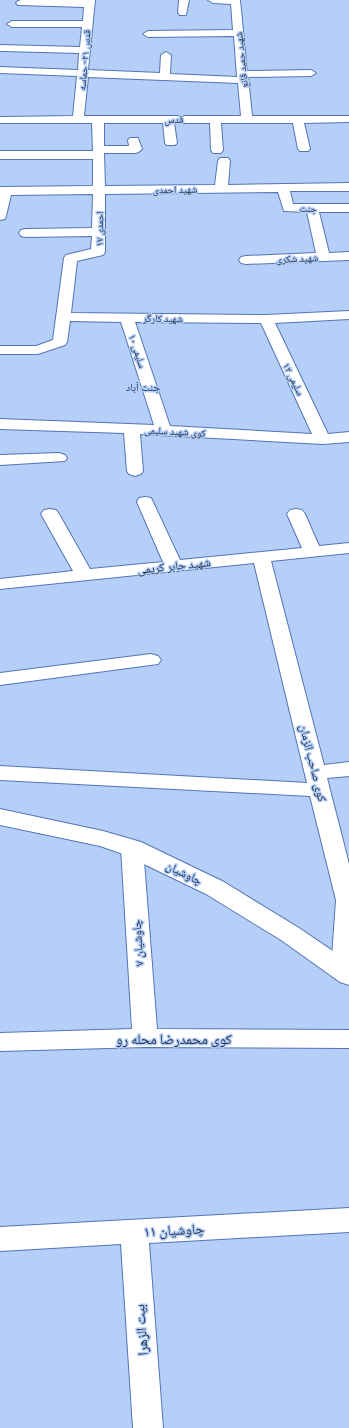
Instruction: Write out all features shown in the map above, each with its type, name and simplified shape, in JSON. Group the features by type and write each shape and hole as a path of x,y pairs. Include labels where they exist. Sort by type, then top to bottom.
{"main road":[{"name":"چاوشیان","path":"0,817 103,839 132,848 215,888 290,934 346,973"}],"street":[{"path":"183,13 184,0"},
{"path":"213,0 235,0"},
{"name":"شهید حمید قانع","path":"235,0 247,119"},
{"path":"21,3 90,2"},
{"name":"قدس ۲۱- حماسه","path":"78,120 90,2"},
{"path":"12,24 88,24"},
{"path":"148,34 238,33"},
{"path":"2,48 85,50"},
{"path":"165,76 166,55"},
{"path":"0,70 165,76 242,77 311,74"},
{"path":"168,119 171,143"},
{"path":"215,119 217,150"},
{"path":"298,119 304,149"},
{"name":"قدس","path":"0,120 349,119"},
{"name":"احمدی ۱۷","path":"63,317 71,258 98,252 100,190 98,120"},
{"path":"0,155 99,152 135,144 138,161"},
{"path":"221,189 224,161"},
{"name":"جنت","path":"283,188 288,208 349,208"},
{"name":"شهید احمدی","path":"3,191 349,188"},
{"path":"0,216 3,191"},
{"path":"312,208 323,257"},
{"path":"26,233 98,232"},
{"name":"شهید شکری","path":"246,260 349,256"},
{"name":"شهید کارگر","path":"63,317 266,319 349,315"},
{"path":"0,350 38,350 60,342 63,317"},
{"name":"سلیمی ۱۰","path":"127,318 164,430"},
{"name":"سلیمی ۱۲","path":"266,319 323,439"},
{"name":"کوی شهید سلیمی","path":"0,424 164,430 323,439 349,437"},
{"path":"132,429 135,471"},
{"path":"0,460 59,458"},
{"path":"145,502 174,566"},
{"path":"50,514 84,575"},
{"path":"296,514 313,552"},
{"name":"شهید جابر کریمی","path":"0,584 349,548"},
{"name":"کوی صاحب الزمان","path":"261,557 348,900 346,973"},
{"path":"0,679 151,660"},
{"path":"0,773 317,781 349,770"},
{"name":"چاوشیان ۷","path":"132,848 145,1038"},
{"name":"کوی محمدرضا محله رو","path":"0,1042 145,1038 349,1039"},
{"name":"چاوشیان ۱۱","path":"0,1239 349,1220"},
{"name":"بیت الزهرا","path":"134,1232 148,1428"}],"district":[{"name":"جنت آباد","path":"143,387"}]}
